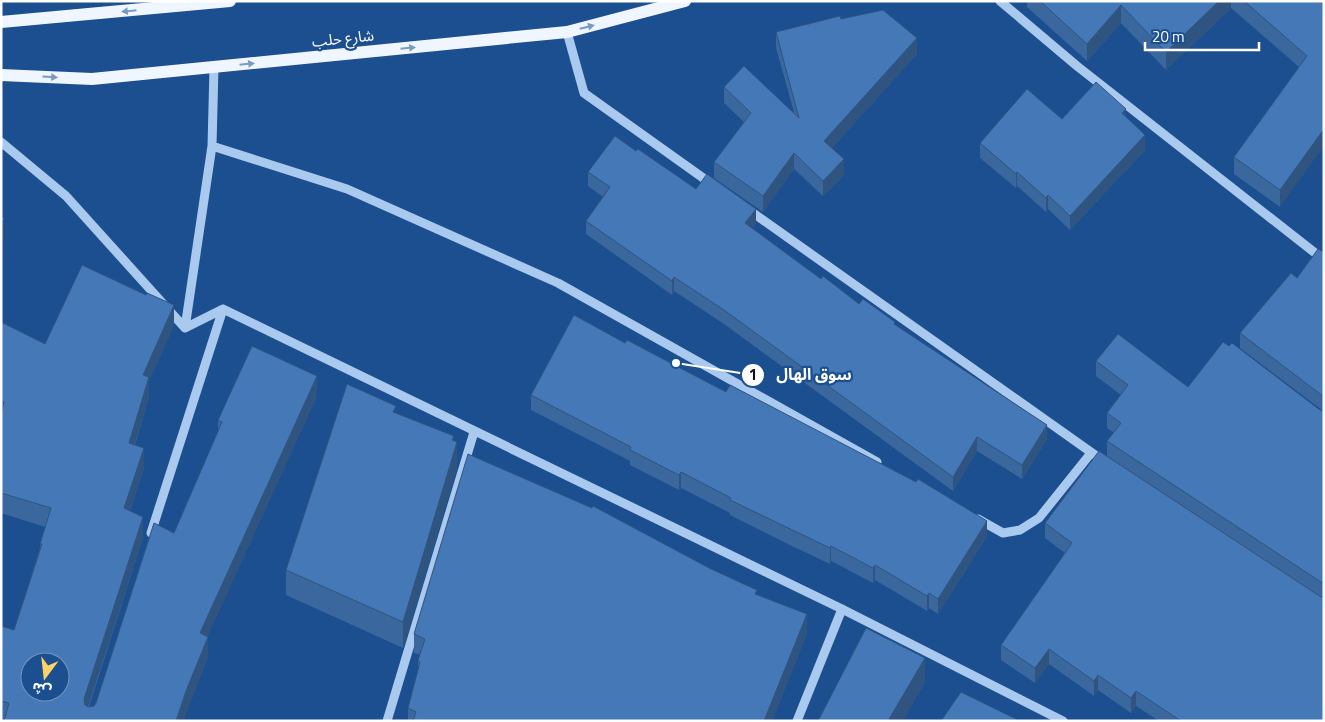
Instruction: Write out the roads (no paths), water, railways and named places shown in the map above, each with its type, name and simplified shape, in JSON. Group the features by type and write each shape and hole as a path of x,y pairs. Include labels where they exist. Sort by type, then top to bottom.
{"main road":[{"path":"1,22 230,1"},
{"name":"شارع حلب","path":"1,74 92,79 567,32 685,1"}],"street":[{"path":"1000,1 1077,66 1324,260"},
{"path":"567,32 584,93 721,190"},
{"path":"185,328 212,146 214,67"},
{"path":"1,142 66,196 185,328"},
{"path":"212,146 347,190 558,283 889,469"},
{"path":"737,202 1098,458 1039,518 1020,530 1002,533 968,513"},
{"path":"185,328 223,309"},
{"path":"223,309 842,609 1063,721"},
{"path":"148,543 223,309"},
{"path":"387,721 474,432"},
{"path":"797,721 842,609"}],"place":[{"name":"سوق الهال","path":"676,363"}]}
